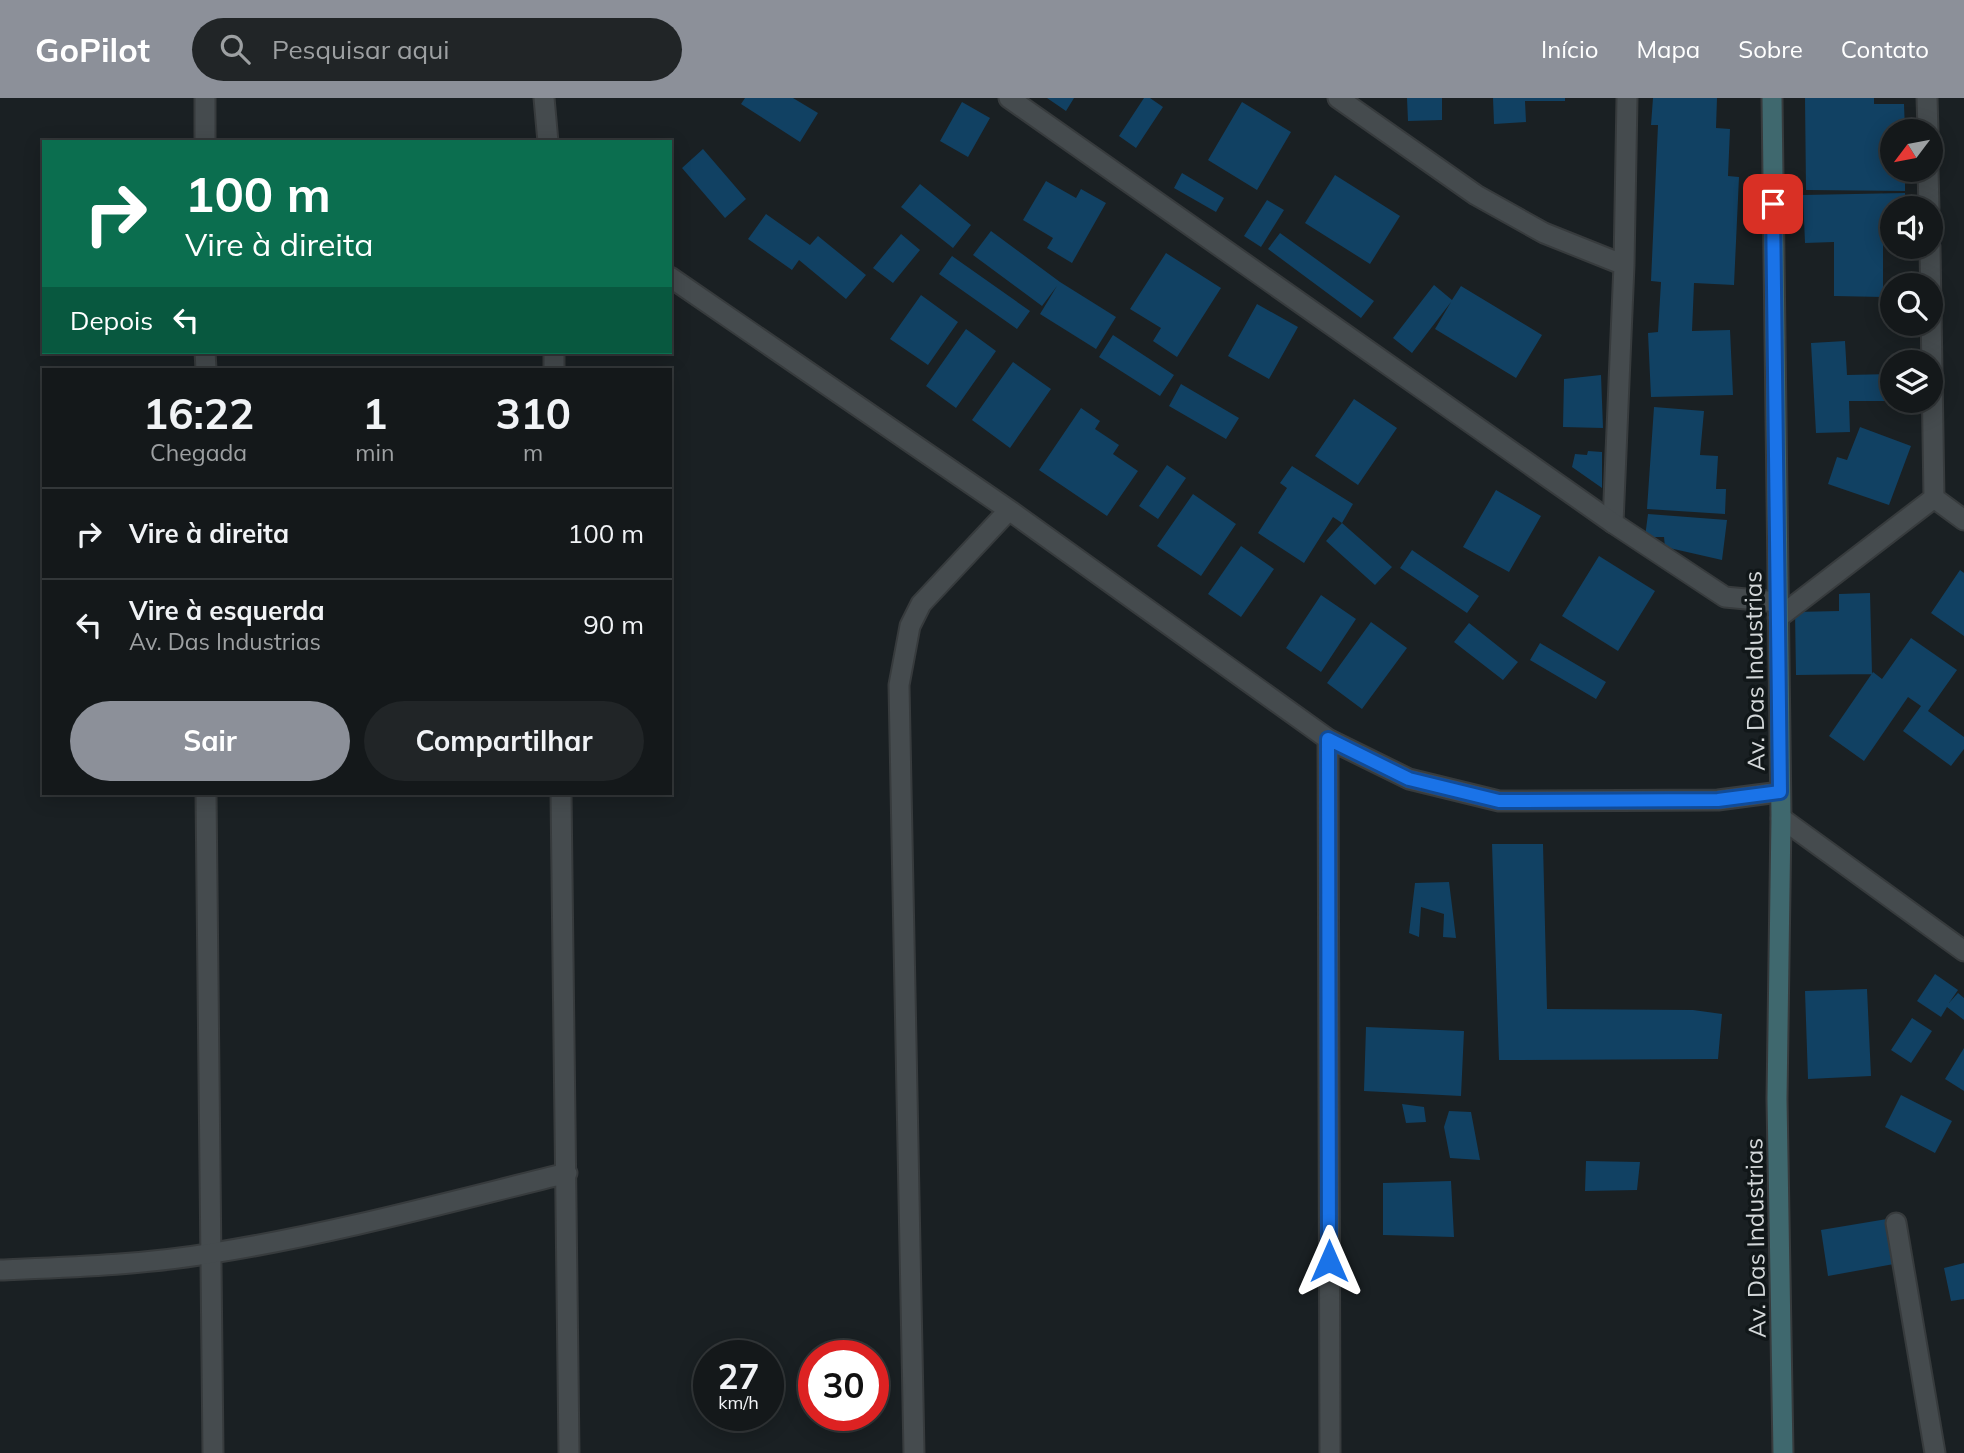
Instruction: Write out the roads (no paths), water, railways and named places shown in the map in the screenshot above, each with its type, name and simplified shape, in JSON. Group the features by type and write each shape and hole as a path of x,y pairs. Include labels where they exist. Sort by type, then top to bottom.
{"main road":[{"name":"Av. Das Industrias","path":"1772,98 1781,818 1777,1099 1783,1453"}],"street":[{"path":"205,98 205,140"},
{"path":"544,98 548,140"},
{"path":"1009,98 1247,268 1613,523 1725,597 1778,610 1934,498"},
{"path":"1338,98 1476,195 1544,233 1624,265"},
{"path":"1613,523 1624,265 1627,98"},
{"path":"1927,98 1928,119"},
{"path":"1930,259 1934,498"},
{"path":"672,278 1009,510 1328,739 1409,779 1499,801 1718,800 1780,792"},
{"path":"1934,498 1964,520"},
{"path":"914,1453 899,685 910,626 921,604 1009,510"},
{"path":"1328,739 1330,1453"},
{"path":"206,795 212,1453"},
{"path":"561,795 569,1453"},
{"path":"1781,818 1964,951"},
{"path":"0,1270 97,1266 210,1254 326,1233 566,1173"},
{"path":"1896,1223 1935,1453"}]}
